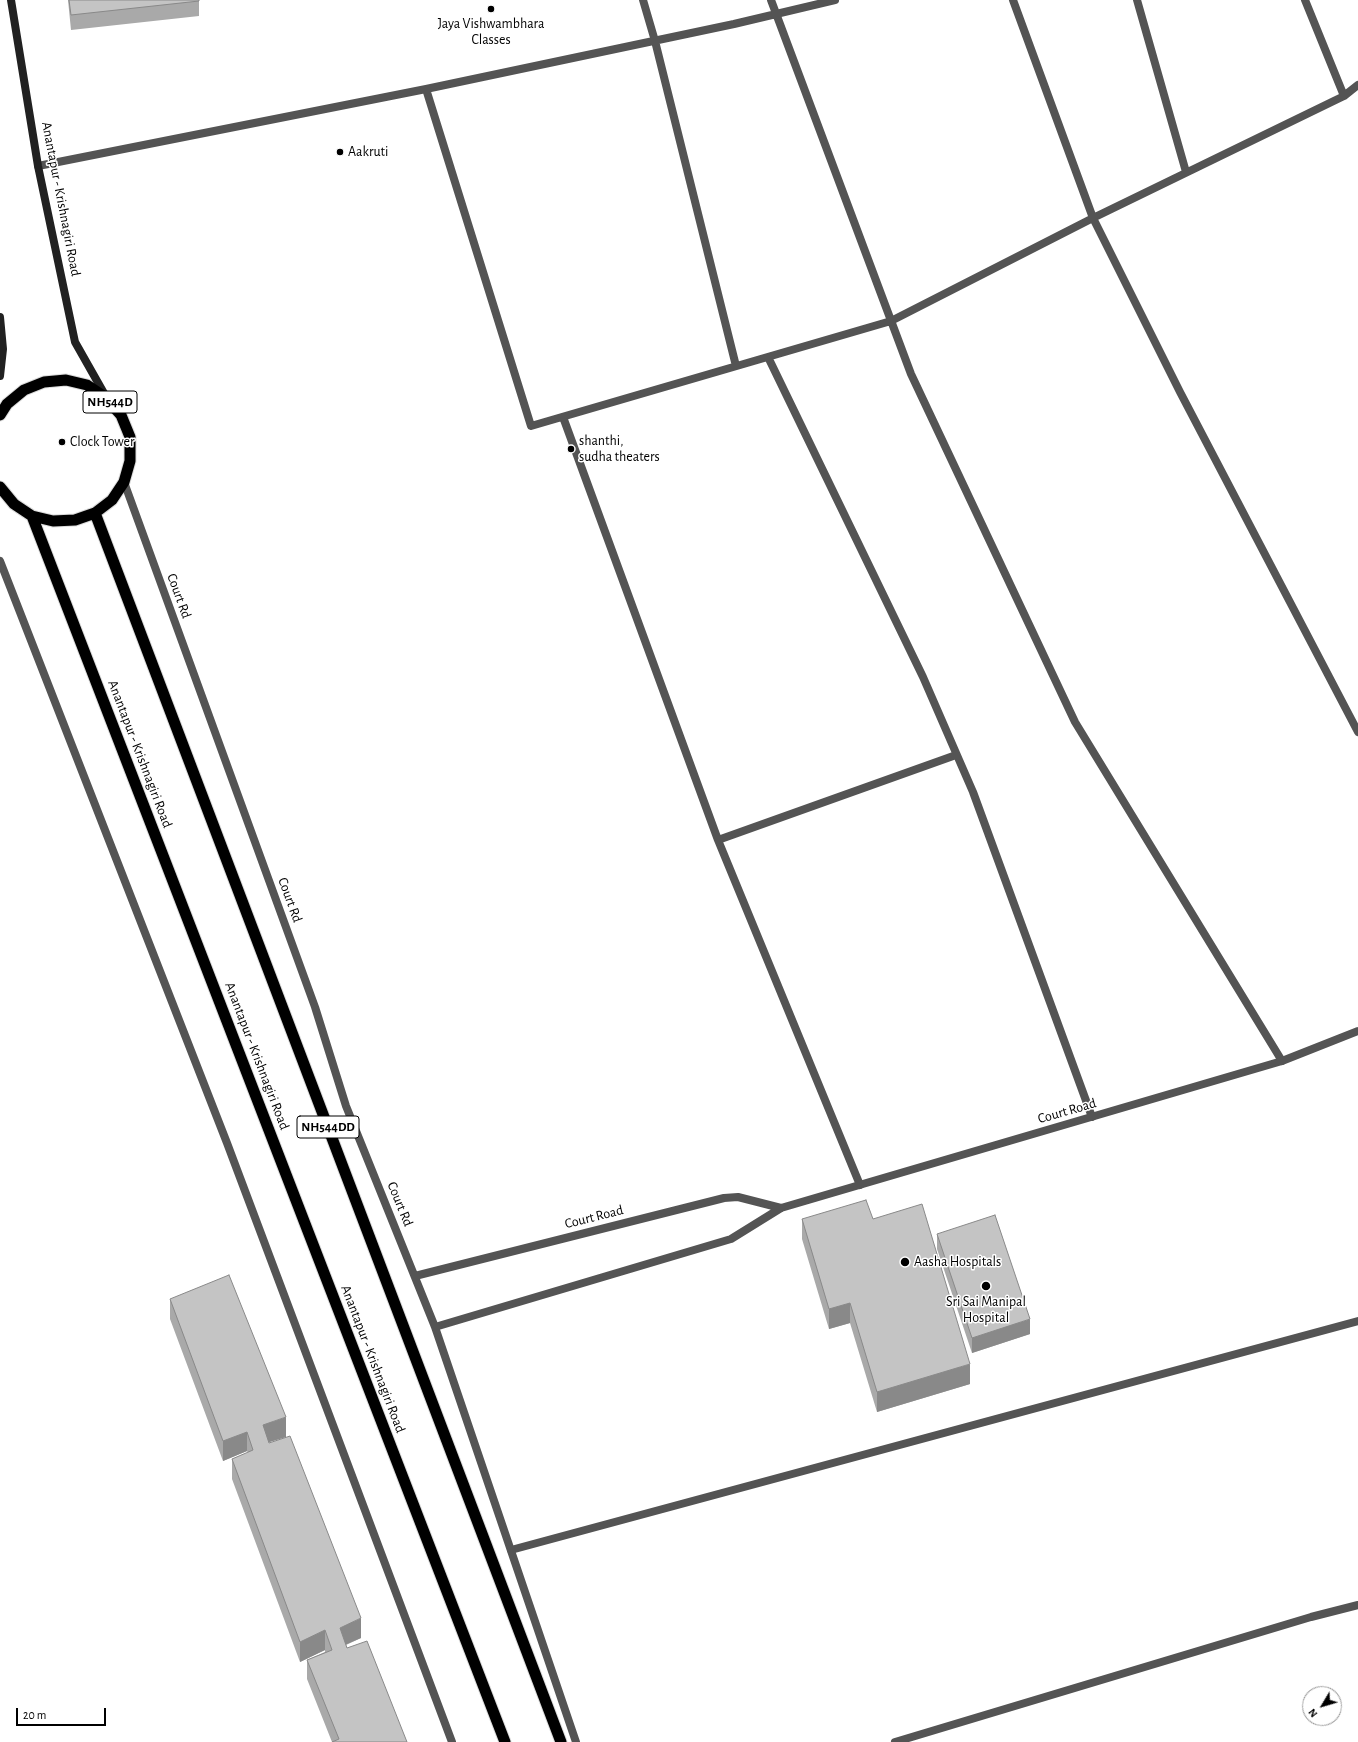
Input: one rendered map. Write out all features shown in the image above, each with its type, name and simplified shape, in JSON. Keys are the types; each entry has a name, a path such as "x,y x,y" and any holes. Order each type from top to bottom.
{"highway":[{"name":"Anantapur - Krishnagiri Road","path":"0,415 7,404 24,390 44,382 66,380 87,385 106,397 121,415 130,438 130,461 124,482 112,500 95,513 75,520 53,521 32,516 14,504 0,487"},
{"name":"NH544DD","path":"95,513 561,1742"},
{"name":"Anantapur - Krishnagiri Road","path":"32,516 505,1742"}],"main road":[{"name":"Anantapur - Krishnagiri Road","path":"11,0 38,166 75,342 106,397"},
{"path":"0,317 3,349 0,376"}],"street":[{"path":"643,0 655,40 736,366"},
{"path":"771,0 911,374 1076,722 1282,1061"},
{"path":"38,166 426,89 777,14 835,0"},
{"path":"1013,0 1093,218 1180,392 1358,732"},
{"path":"1137,0 1186,172"},
{"path":"1305,0 1344,96"},
{"path":"426,89 531,426 891,321 1093,218 1344,96 1358,85"},
{"path":"768,357 923,677 972,792 1092,1117"},
{"path":"563,417 718,840 860,1185"},
{"name":"Court Rd","path":"124,482 315,1007 346,1106 435,1327 576,1742"},
{"path":"0,561 227,1143 452,1742"},
{"path":"718,840 956,755"},
{"name":"Court Road","path":"435,1327 731,1239 781,1208 1282,1061 1358,1031"},
{"name":"Court Road","path":"415,1276 724,1198 738,1197 781,1208"},
{"path":"511,1550 1358,1321"},
{"path":"895,1742 1311,1617 1358,1606"}],"building":[{"path":"69,0 199,0 199,1 71,15"},
{"path":"866,1200 873,1219 922,1204 970,1364 877,1392 850,1303 829,1309 802,1219"},
{"path":"995,1215 1030,1319 972,1338 937,1234"},
{"path":"229,1275 286,1417 263,1425 269,1443 290,1436 361,1618 340,1628 347,1648 367,1641 407,1742 332,1742 339,1739 307,1660 332,1650 325,1630 300,1642 232,1459 253,1450 247,1432 223,1441 170,1299"}],"place":[{"name":"Jaya Vishwambhara Classes","path":"491,9"},
{"name":"Aakruti","path":"340,152"},
{"name":"Clock Tower","path":"62,442"},
{"name":"shanthi, sudha theaters","path":"571,449"},
{"name":"Aasha Hospitals","path":"905,1262"},
{"name":"Sri Sai Manipal Hospital","path":"986,1286"}]}
